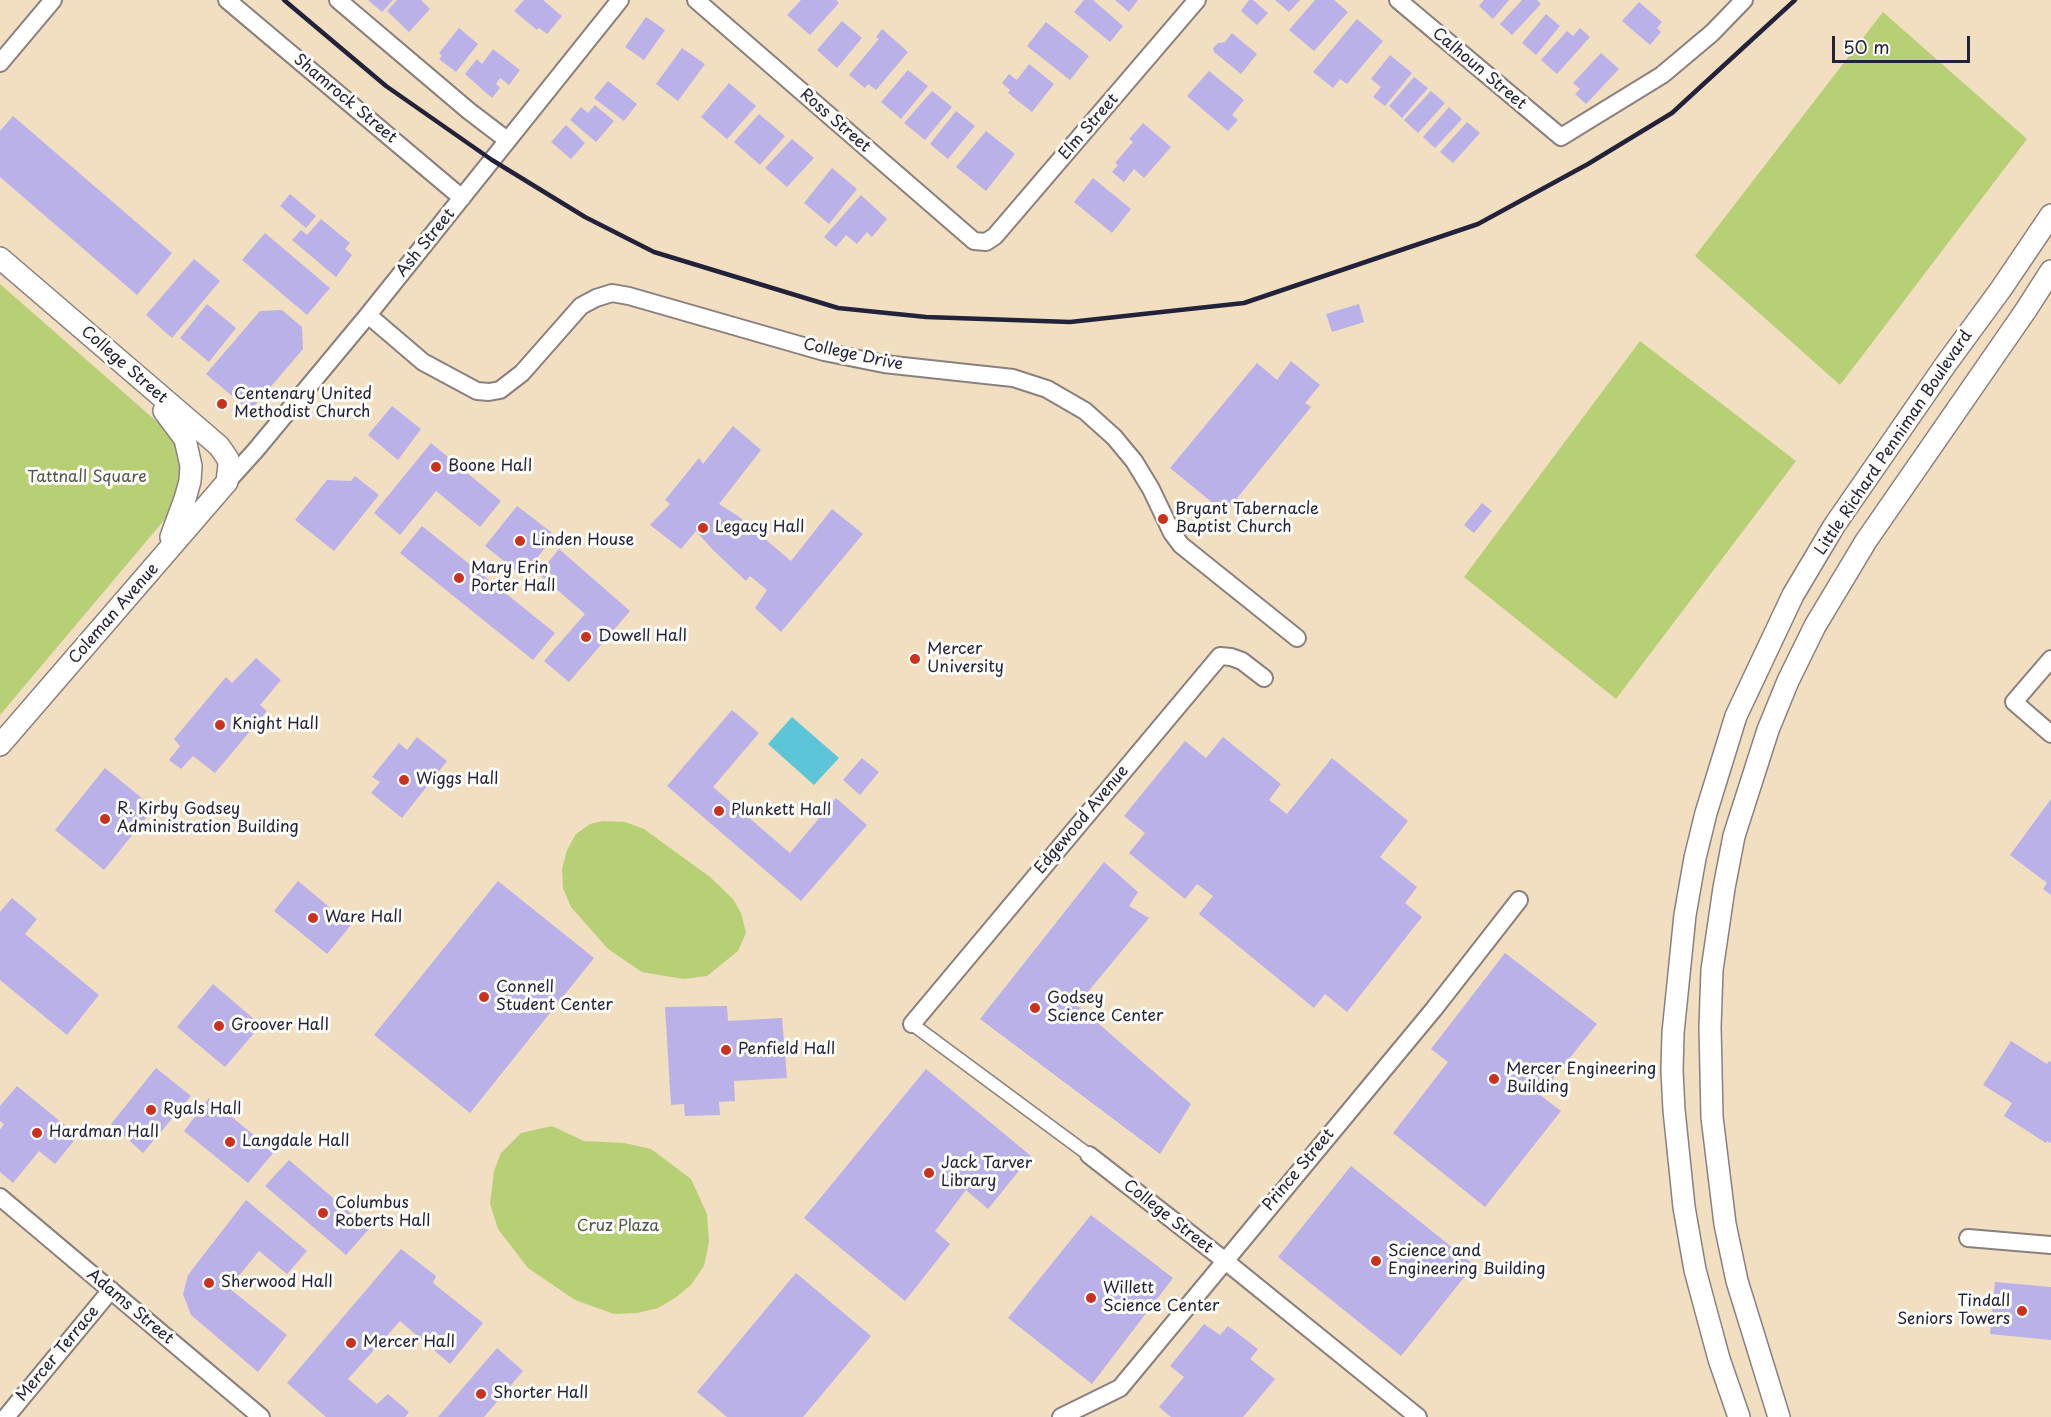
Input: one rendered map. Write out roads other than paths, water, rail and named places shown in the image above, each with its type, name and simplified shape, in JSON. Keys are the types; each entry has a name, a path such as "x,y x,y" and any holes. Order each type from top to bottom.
{"street":[{"path":"0,63 53,0"},
{"name":"Shamrock Street","path":"227,0 462,198"},
{"path":"338,0 469,111 507,140"},
{"name":"Ash Street","path":"227,482 368,315 620,0"},
{"name":"Ross Street","path":"696,0 974,241"},
{"name":"Elm Street","path":"974,241 986,242 995,236 1197,0"},
{"name":"Calhoun Street","path":"1398,0 1561,137 1662,75 1712,33 1744,0"},
{"name":"Little Richard Penniman Boulevard","path":"1739,1417 1719,1359 1695,1270 1684,1207 1674,1110 1673,1033 1684,915 1706,813 1736,716 1799,585 1834,525 2051,215"},
{"name":"College Street","path":"0,258 219,446 228,459 227,482"},
{"name":"Little Richard Penniman Boulevard","path":"1779,1417 1737,1281 1725,1224 1712,1117 1710,1027 1712,970 1734,836 1768,730 1788,681 1815,626 1866,541 2051,271"},
{"name":"College Drive","path":"368,315 423,362 477,391 500,390 522,373 581,306 612,293 824,352 874,362 1013,378 1047,389 1085,411 1114,437 1134,462 1151,489 1172,533 1181,545 1296,638"},
{"path":"135,376 186,439 189,452 190,481 163,557"},
{"name":"Coleman Avenue","path":"0,745 227,482"},
{"name":"Edgewood Avenue","path":"912,1024 1220,656 1242,661 1264,678"},
{"path":"2051,659 2014,702 2051,734"},
{"name":"Prince Street","path":"1061,1417 1120,1388 1434,1009 1519,900"},
{"name":"College Street","path":"912,1024 1089,1155 1224,1260 1418,1417"},
{"name":"Adams Street","path":"0,1197 261,1417"},
{"path":"1968,1238 2051,1245"},
{"name":"Mercer Terrace","path":"6,1417 111,1290"}],"water":[{"path":"792,717 839,758 814,785 768,744"}],"railway":[{"path":"284,0 386,86 492,160 585,217 654,252 838,308 926,317 1070,322 1244,303 1478,224 1588,164 1672,113 1795,0"}],"place":[{"name":"Centenary United Methodist Church","path":"222,404"},
{"name":"Boone Hall","path":"436,467"},
{"name":"Bryant Tabernacle Baptist Church","path":"1163,519"},
{"name":"Legacy Hall","path":"703,528"},
{"name":"Linden House","path":"520,541"},
{"name":"Mary Erin Porter Hall","path":"459,578"},
{"name":"Dowell Hall","path":"586,637"},
{"name":"Mercer University","path":"915,659"},
{"name":"Knight Hall","path":"220,725"},
{"name":"Wiggs Hall","path":"404,780"},
{"name":"Plunkett Hall","path":"719,811"},
{"name":"R. Kirby Godsey Administration Building","path":"105,819"},
{"name":"Ware Hall","path":"313,918"},
{"name":"Connell Student Center","path":"484,997"},
{"name":"Godsey Science Center","path":"1035,1008"},
{"name":"Groover Hall","path":"219,1026"},
{"name":"Penfield Hall","path":"726,1050"},
{"name":"Mercer Engineering Building","path":"1494,1079"},
{"name":"Ryals Hall","path":"151,1110"},
{"name":"Hardman Hall","path":"37,1133"},
{"name":"Langdale Hall","path":"230,1142"},
{"name":"Jack Tarver Library","path":"929,1173"},
{"name":"Columbus Roberts Hall","path":"323,1213"},
{"name":"Science and Engineering Building","path":"1376,1261"},
{"name":"Sherwood Hall","path":"209,1283"},
{"name":"Willett Science Center","path":"1091,1298"},
{"name":"Tindall Seniors Towers","path":"2022,1311"},
{"name":"Mercer Hall","path":"351,1343"},
{"name":"Shorter Hall","path":"481,1394"}],"park label":[{"name":"Tattnall Square","path":"87,478"},
{"name":"Cruz Plaza","path":"618,1227"}]}
